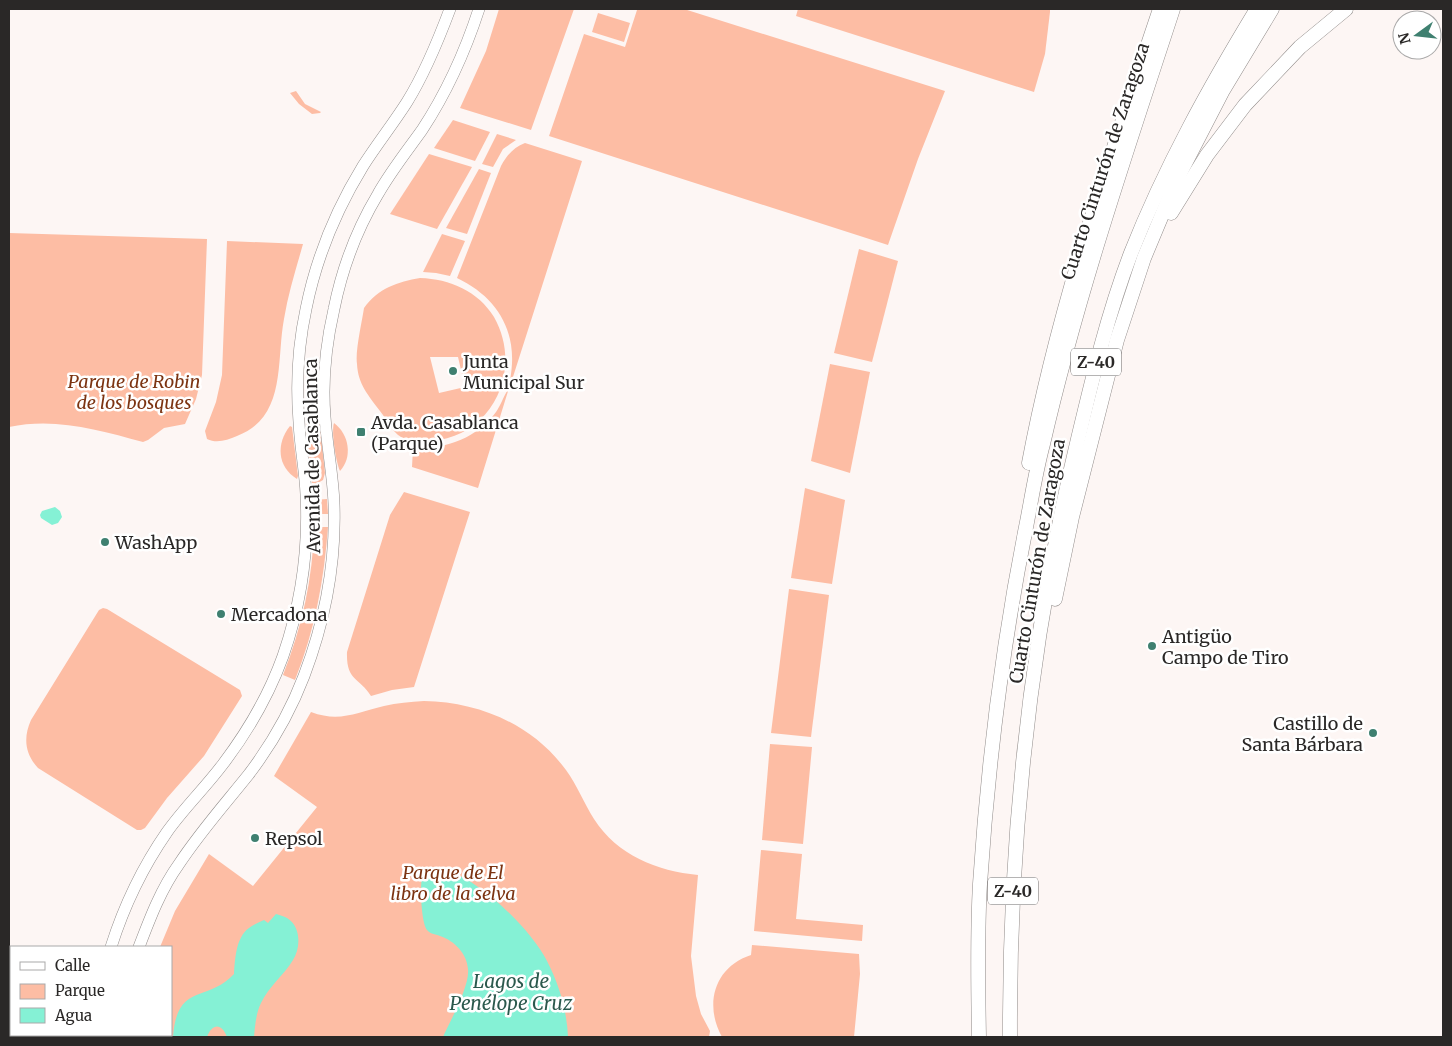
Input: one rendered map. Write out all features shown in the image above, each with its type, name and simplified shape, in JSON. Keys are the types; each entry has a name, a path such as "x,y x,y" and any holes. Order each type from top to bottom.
{"highway":[{"path":"1144,55 1153,9"},
{"path":"992,751 1002,625 1013,553 1033,443 1061,318 1107,168 1160,9"},
{"name":"Cuarto Cinturón de Zaragoza","path":"979,1037 980,886 992,751 1007,627 1042,446 1074,323 1104,220 1173,9"},
{"name":"Cuarto Cinturón de Zaragoza","path":"1010,1037 1013,887 1025,745 1041,626 1063,499 1099,350 1131,254 1165,174 1211,86 1257,9"},
{"path":"1025,745 1072,517 1117,340 1144,258 1177,179 1222,92 1272,9"},
{"path":"1117,340 1174,207 1207,155 1245,105 1300,47 1346,9"}],"main road":[{"name":"Avenida de Casablanca","path":"111,946 120,919 137,880 169,829 222,765 248,728 268,691 282,658 296,613 305,558 306,492 299,429 298,385 303,325 315,272 328,234 350,190 368,158 407,102 427,64 450,9"},
{"name":"Avenida de Casablanca","path":"138,946 162,893 178,864 250,773 269,745 298,692 311,659 324,610 333,548 334,504 324,393 327,347 338,292 350,254 366,215 394,167 420,132 446,90 471,32 478,9"}],"green space":[{"path":"499,9 574,9 531,130 460,108 486,51"},
{"path":"636,9 684,9 945,91 918,159 888,245 549,136 584,34 625,47"},
{"path":"798,9 1050,9 1050,12 1045,54 1034,92 796,16"},
{"path":"598,13 630,23 624,42 592,32"},
{"path":"296,91 305,104 321,112 312,114 299,104 290,93"},
{"path":"453,120 490,132 475,161 434,148"},
{"path":"497,134 516,140 503,149 493,167 482,164"},
{"path":"525,143 582,161 512,380 510,380 511,347 503,319 484,296 472,286 457,278 501,166 511,152"},
{"path":"429,154 472,167 437,229 390,214"},
{"path":"479,169 491,173 467,234 446,228"},
{"name":"Parque de Robin de los bosques","path":"9,233 207,239 202,375 196,399 185,424 164,428 143,442 93,429 60,424 26,424 9,427"},
{"path":"442,234 465,241 450,276 423,272"},
{"path":"227,241 303,244 286,310 279,369 272,402 264,416 253,427 230,439 214,441 207,439 205,431 216,402 222,375"},
{"path":"859,249 898,261 872,362 834,353"},
{"path":"420,278 442,281 462,288 480,300 494,317 502,337 505,358 503,378 497,397 486,414 471,427 452,437 431,441 411,441 398,435 368,394 359,378 358,371 357,352 364,308 382,291 396,284","holes":["430,357 458,357 465,387 439,393"]},
{"path":"830,364 870,372 850,473 811,461"},
{"path":"509,388 478,488 412,467 413,448 437,447 469,436 496,412"},
{"path":"316,416 319,418 325,473 323,480 316,484 312,483 306,425 309,418"},
{"path":"334,423 343,433 348,446 347,459 340,471 334,447"},
{"path":"290,426 292,427 297,479 286,468 281,454 282,440"},
{"path":"805,488 845,500 832,584 791,578"},
{"path":"404,492 470,512 414,687 392,690 371,696 351,674 347,661 347,652 390,515"},
{"path":"327,499 328,514 314,514 314,500"},
{"path":"314,527 328,527 324,566 318,605 295,680 283,675 296,639 309,584"},
{"path":"789,589 829,595 811,737 771,733"},
{"path":"103,608 240,690 242,696 204,756 167,798 145,828 141,830 137,830 38,768 30,757 27,746 26,739 31,720 99,610"},
{"name":"Parque de El libro de la selva","path":"424,701 465,706 484,711 521,728 552,754 566,770 594,819 603,832 614,842 639,859 653,865 668,870 698,875 691,956 696,996 701,1014 710,1031 709,1037 139,1037 172,1036 172,946 160,946 175,911 209,854 253,886 317,807 274,776 311,712 331,717 340,717 404,703"},
{"path":"770,744 812,747 803,844 762,840"},
{"path":"761,850 802,854 796,919 863,925 862,941 754,931"},
{"path":"752,945 859,954 860,974 854,1037 722,1037 714,1012 716,988 728,968 751,955"}],"water":[{"path":"55,507 60,511 62,517 58,523 52,525 41,518 40,515 42,511"},
{"name":"Lagos de Penélope Cruz","path":"428,867 439,868 457,874 487,893 528,934 547,961 555,979 562,998 568,1037 443,1037 463,994 468,969 463,953 451,941 430,932 425,926 421,882 423,873"},
{"path":"276,914 287,918 295,926 298,944 296,955 261,1003 254,1037 227,1037 225,1032 217,1026 209,1032 207,1037 173,1037 180,1008 195,996 224,983 234,974 237,949 241,937 252,926 264,920 268,923"}],"place":[{"name":"Junta Municipal Sur","path":"453,371"},
{"name":"Avda. Casablanca (Parque)","path":"361,432"},
{"name":"WashApp","path":"105,542"},
{"name":"Mercadona","path":"221,614"},
{"name":"Antigüo Campo de Tiro","path":"1152,646"},
{"name":"Castillo de Santa Bárbara","path":"1373,733"},
{"name":"Repsol","path":"255,838"}]}
